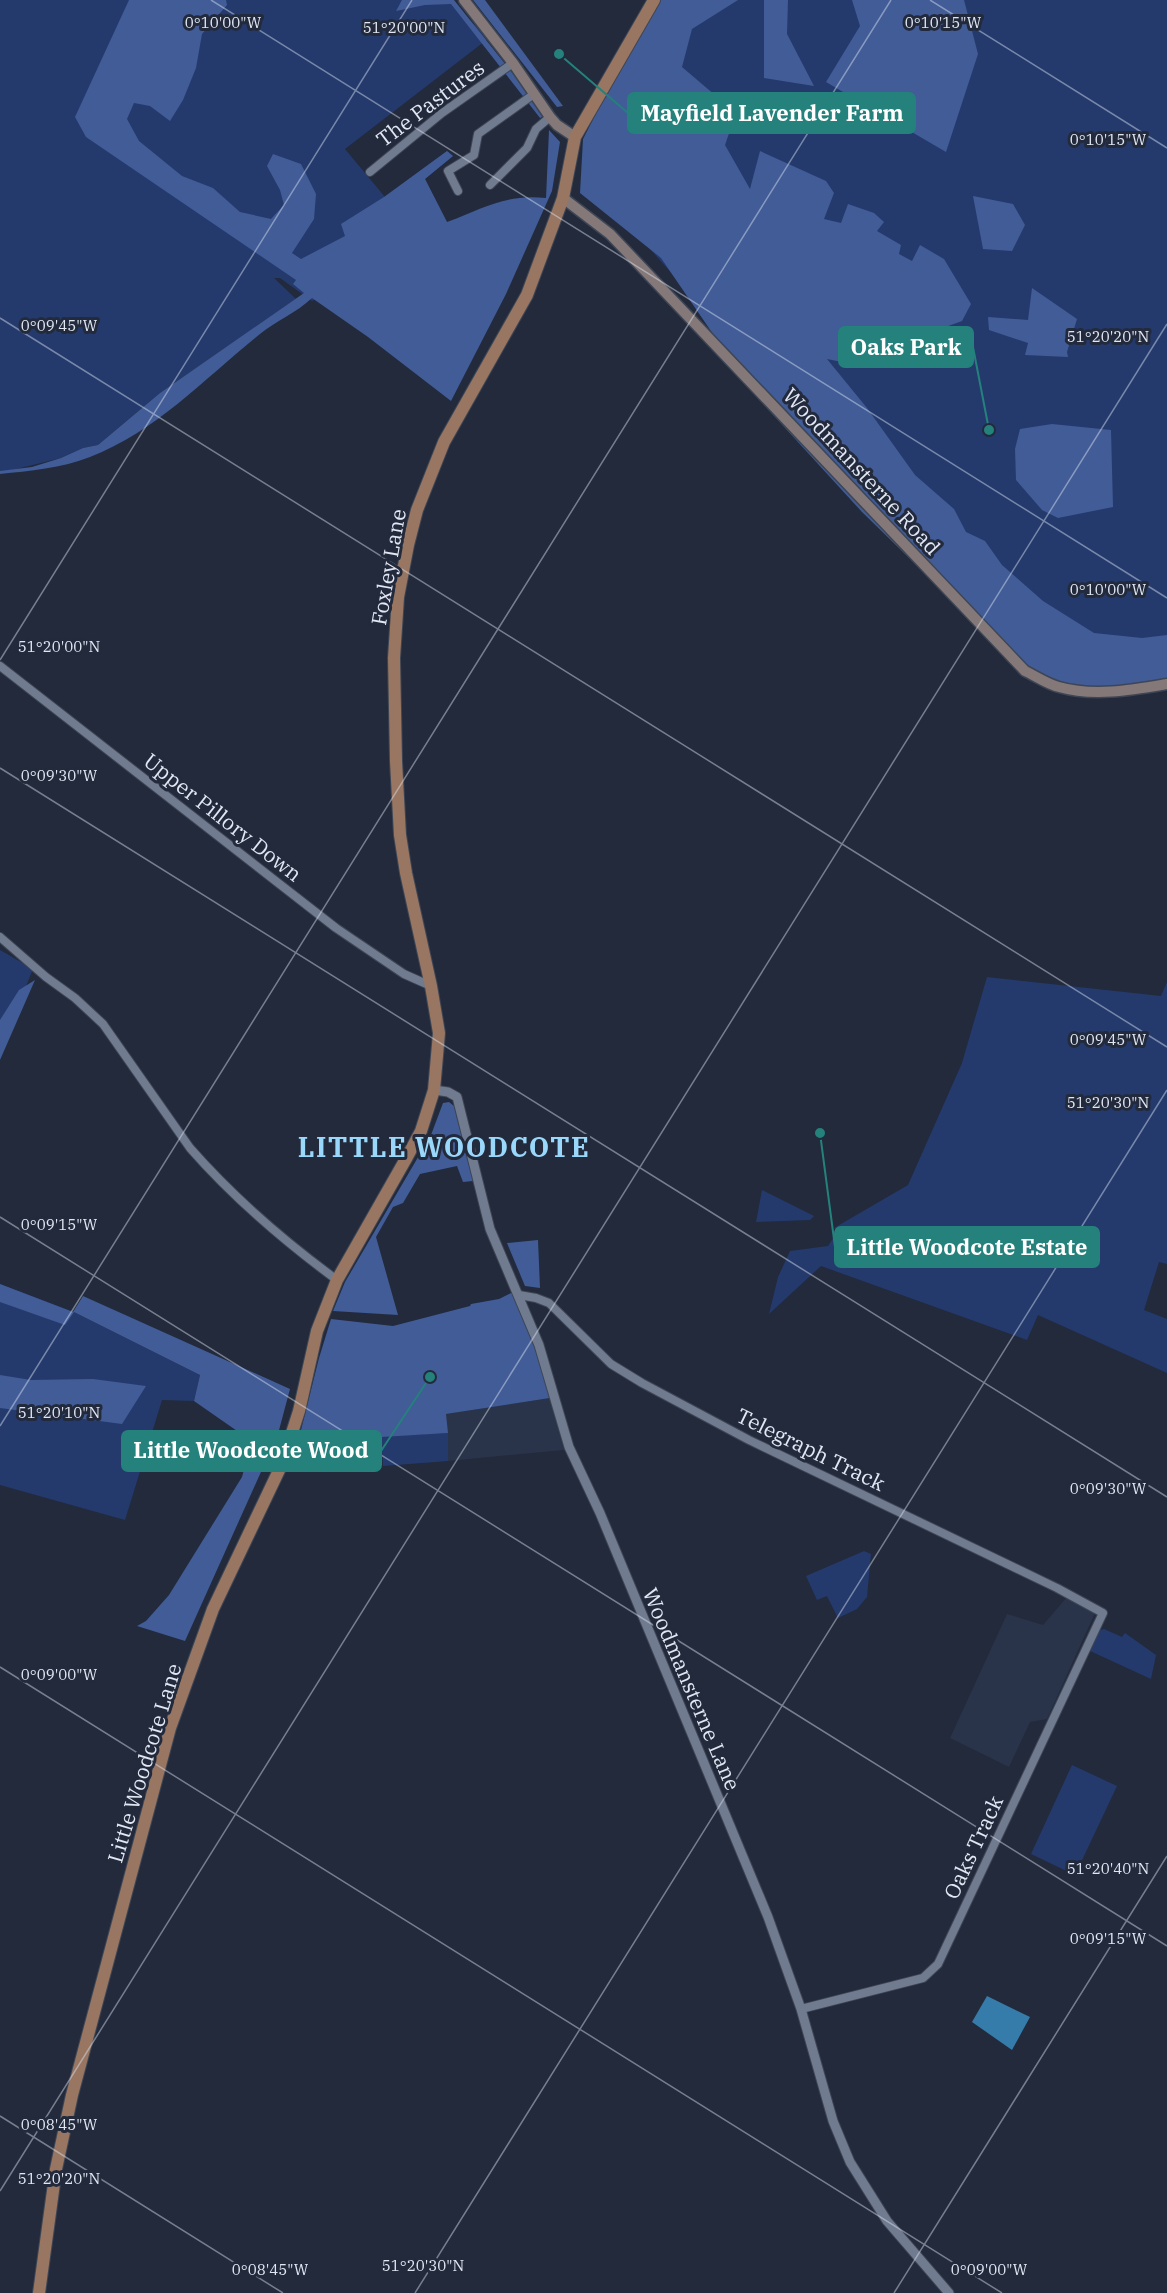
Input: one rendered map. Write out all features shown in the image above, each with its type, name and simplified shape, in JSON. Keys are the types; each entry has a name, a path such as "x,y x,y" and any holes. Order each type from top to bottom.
{"main road":[{"path":"464,0 513,63 556,125 574,137 654,0"},
{"name":"Foxley Lane","path":"439,1033 400,835 394,670 398,597 408,545 429,475 459,414 527,295 563,198 574,137"},
{"name":"Woodmansterne Road","path":"563,198 610,234 1025,671 1058,687 1087,692 1127,691 1167,684"},
{"name":"Little Woodcote Lane","path":"39,2293 56,2169 72,2095 170,1728 213,1609 282,1464 299,1411 317,1331 337,1280 421,1131 434,1090 439,1033"}],"street":[{"name":"The Pastures","path":"370,172 442,112 513,63"},
{"path":"458,190 448,171 474,155 478,134 534,94"},
{"path":"490,185 527,148 536,129 550,117"},
{"name":"Upper Pillory Down","path":"0,666 336,928 404,974 431,986"},
{"path":"0,937 103,1024 203,1163 271,1227 337,1280"},
{"name":"Woodmansterne Lane","path":"434,1090 457,1097 490,1229 539,1345 569,1447 600,1513 763,1907 801,2009 833,2121 850,2162 887,2221 949,2293"},
{"name":"Telegraph Track","path":"519,1295 549,1303 611,1364 642,1383 749,1440 1057,1588 1103,1613"},
{"name":"Oaks Track","path":"801,2009 923,1978 938,1964 1103,1613"}],"shaded area":[{"path":"0,0 448,0 489,38 345,149 385,197 447,151 453,156 425,179 447,222 312,301 280,278 274,278 296,299 160,393 98,445 83,448 61,458 0,473"},
{"path":"129,0 226,0 227,5 202,34 196,68 183,100 170,121 150,106 134,103 127,119 139,141 182,176 213,188 240,212 271,219 284,205 280,190 267,166 273,154 301,164 316,194 314,219 292,253 301,259 345,236 341,224 384,197 447,151 453,156 425,179 447,222 506,200 546,198 549,130 560,142 552,191 506,294 451,401 368,337 312,298 260,334 159,418 114,446 68,464 0,474 0,471 32,467 83,448 98,445 160,393 304,293 293,284 296,280 86,137 75,117"},
{"path":"402,0 454,0 546,115 540,118 451,4 425,5 396,11"},
{"path":"473,0 485,0 563,106 557,107"},
{"path":"654,0 1167,0 1167,684 1025,671 586,177"},
{"path":"654,0 738,0 692,29 682,67 736,113 725,145 750,189 760,151 826,181 834,193 824,219 841,223 848,204 874,213 884,222 877,231 901,245 899,254 912,261 920,245 944,259 971,304 962,321 847,363 827,359 867,408 915,475 954,509 966,532 985,541 1002,565 1043,601 1094,633 1142,638 1167,635 1167,684 1087,692 1025,671 862,512 754,394 661,258 580,193 583,139"},
{"path":"764,0 788,0 787,34 814,86 764,78"},
{"path":"852,0 964,0 978,54 946,152 826,82 860,26"},
{"path":"973,196 1013,204 1025,225 1012,251 983,249"},
{"path":"1032,288 1077,319 1067,352 1068,357 1025,355 1028,343 989,330 988,317 1028,320"},
{"path":"1052,424 1111,430 1113,507 1058,518 1042,510 1016,480 1015,449 1020,429"},
{"path":"0,950 33,969 0,1049"},
{"path":"987,977 1161,996 1167,982 1167,1264 1159,1262 1144,1310 1167,1319 1167,1373 1038,1315 1027,1340 821,1266 769,1314 778,1277 790,1251 828,1246 836,1234 847,1234 834,1228 908,1185 962,1063"},
{"path":"35,980 0,1060 0,1020 19,990"},
{"path":"449,1102 454,1106 473,1181 463,1182 457,1166 420,1174 403,1203 393,1207 376,1237 398,1315 333,1311 345,1282 431,1135 443,1103"},
{"path":"762,1190 814,1216 810,1220 756,1222"},
{"path":"538,1240 540,1288 525,1286 507,1243"},
{"path":"0,1284 74,1312 200,1375 194,1401 162,1400 125,1520 0,1485"},
{"path":"0,1284 73,1312 83,1296 290,1389 278,1434 185,1641 137,1626 146,1621 169,1595 242,1477 249,1451 240,1433 194,1401 200,1375 74,1312 65,1325 0,1302"},
{"path":"513,1292 537,1346 550,1398 446,1414 448,1433 298,1442 331,1319 393,1326 471,1304 499,1299"},
{"path":"0,1375 31,1380 93,1379 146,1386 122,1424 0,1408"},
{"path":"550,1398 564,1450 448,1461 446,1414"},
{"path":"448,1433 448,1461 383,1466 381,1436"},
{"path":"864,1551 871,1554 867,1597 857,1609 838,1618 827,1596 817,1600 806,1576"},
{"path":"1067,1597 1095,1613 1047,1719 1030,1722 1009,1767 950,1738 1007,1614 1043,1625"},
{"path":"1104,1629 1122,1637 1125,1633 1156,1655 1151,1679 1088,1650 1097,1631"},
{"path":"1072,1765 1117,1786 1075,1875 1031,1854"},
{"path":"987,1996 1030,2017 1012,2050 972,2022"}],"place":[{"name":"Mayfield Lavender Farm","path":"559,54"},
{"name":"Oaks Park","path":"989,430"},
{"name":"Little Woodcote Estate","path":"820,1133"},
{"name":"Little Woodcote Wood","path":"430,1377"}],"district":[{"name":"LITTLE WOODCOTE","path":"444,1146"}]}
